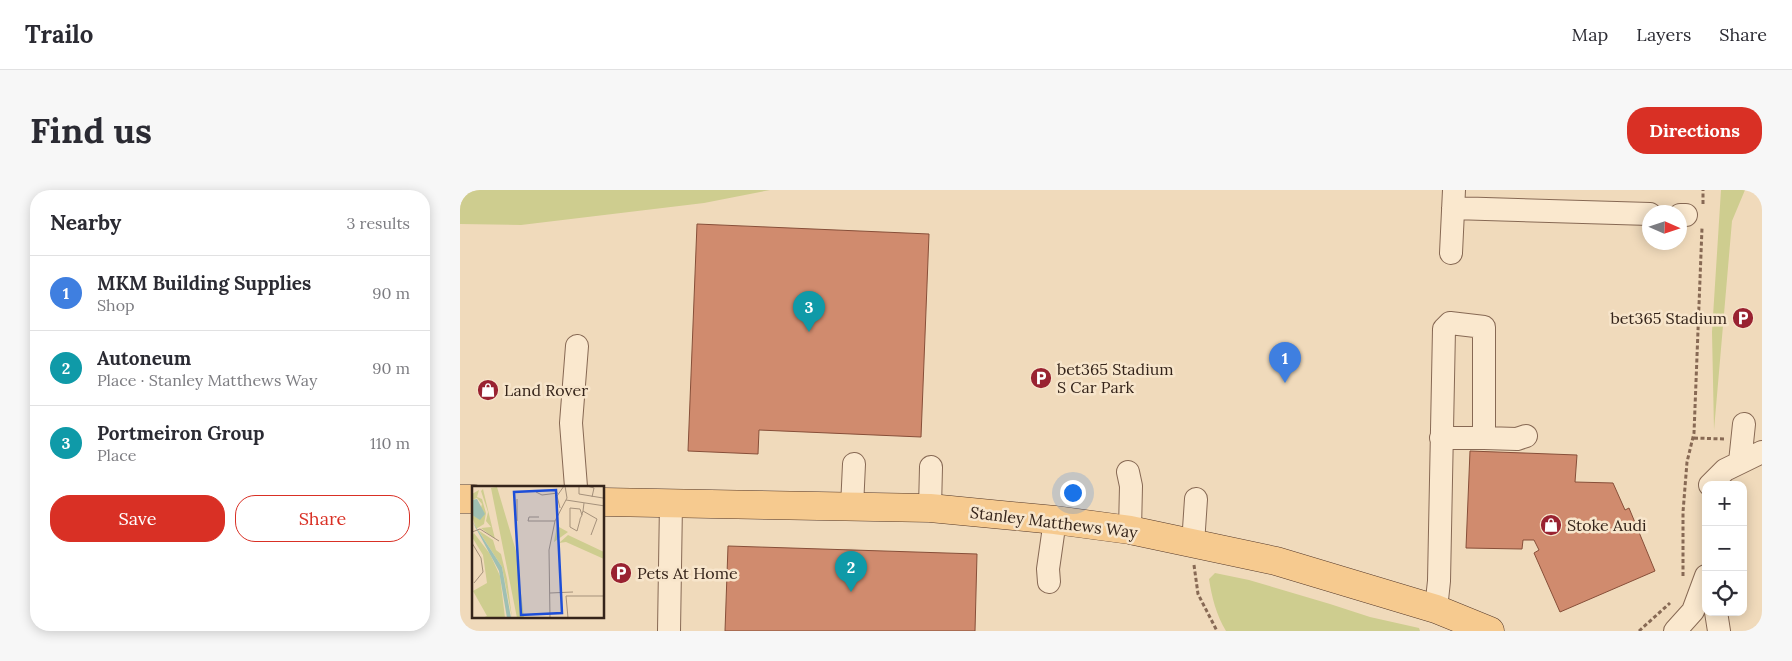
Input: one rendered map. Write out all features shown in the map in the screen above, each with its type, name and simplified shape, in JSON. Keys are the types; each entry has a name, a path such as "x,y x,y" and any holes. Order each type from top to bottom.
{"main road":[{"name":"Stanley Matthews Way","path":"605,502 930,508 1055,520 1130,530 1276,561 1436,608 1490,631"}],"lane":[{"path":"1451,253 1453,199 1642,213"},
{"path":"1436,608 1439,581 1444,329 1450,324 1484,327 1484,438"},
{"path":"576,486 571,423 577,346"},
{"path":"1740,462 1744,432"},
{"path":"1441,438 1517,439 1526,436"},
{"path":"1714,481 1725,470 1762,452"},
{"path":"852,507 854,464"},
{"path":"930,508 931,467"},
{"path":"1128,472 1131,486 1130,530"},
{"path":"1193,544 1196,499"},
{"path":"669,631 671,503"},
{"path":"1049,582 1048,569 1055,520"},
{"path":"1675,631 1693,611 1702,587"},
{"path":"1717,616 1719,631"}],"path":[{"path":"1682,582 1684,575 1682,512 1687,462 1694,438 1693,214 1704,190"},
{"path":"1694,438 1744,432"},
{"path":"1193,544 1198,594 1217,631"},
{"path":"1639,631 1672,601"}],"shaded area":[{"path":"460,190 770,190 704,203 521,225 460,224"},
{"path":"1721,190 1745,190 1732,221 1714,430 1712,332"},
{"path":"1215,573 1249,580 1370,617 1419,628 1420,631 1226,631 1217,612 1210,586 1209,579"}],"building":[{"path":"697,224 929,234 921,437 759,430 758,454 688,451"},
{"name":"Stoke Audi","path":"1470,451 1577,455 1575,482 1613,483 1625,510 1629,508 1655,571 1560,612 1534,553 1539,550 1534,540 1523,540 1522,549 1466,548"},
{"path":"728,546 977,554 975,631 725,631"}],"place":[{"name":"bet365 Stadium","path":"1743,318"},
{"name":"Portmeiron Group","path":"809,332"},
{"name":"bet365 Stadium S Car Park","path":"1041,378"},
{"name":"MKM Building Supplies","path":"1285,383"},
{"name":"Land Rover","path":"488,390"},
{"name":"Stoke Audi","path":"1551,525"},
{"name":"Pets At Home","path":"621,573"},
{"name":"Autoneum","path":"851,592"}]}
